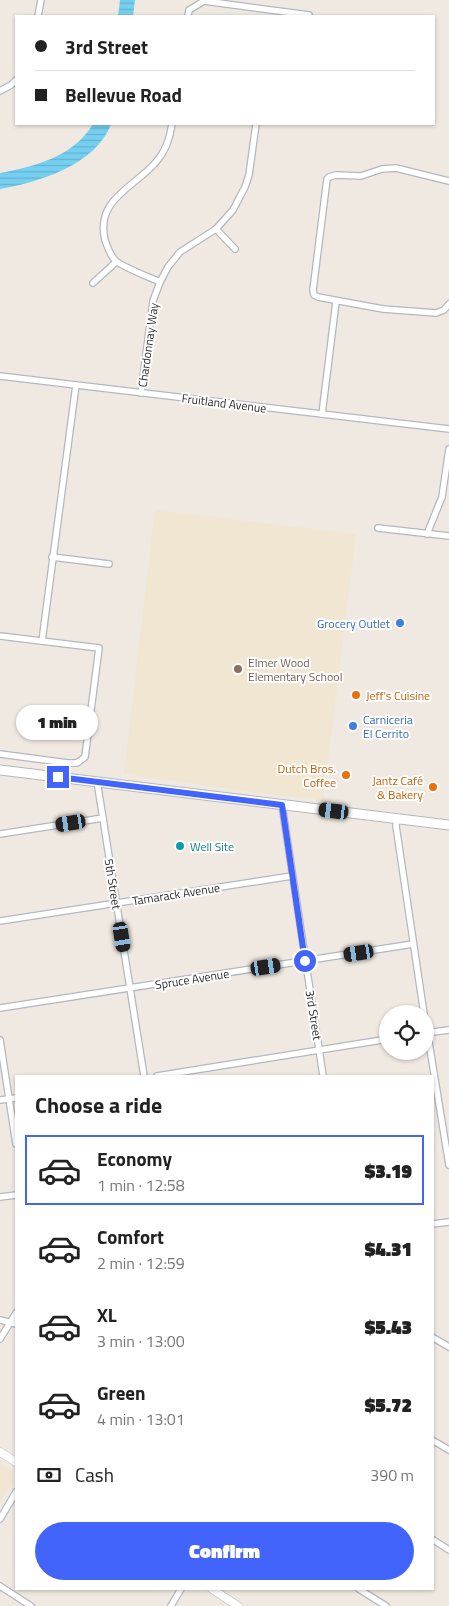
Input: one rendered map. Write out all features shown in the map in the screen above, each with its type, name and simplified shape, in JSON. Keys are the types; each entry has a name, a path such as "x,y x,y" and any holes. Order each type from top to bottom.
{"main road":[{"path":"0,770 449,825"}],"street":[{"path":"38,15 41,0"},
{"path":"188,15 189,10 204,1 215,1 271,13 309,15"},
{"path":"0,91 11,86 15,81"},
{"path":"160,282 116,262 107,246 104,233 104,218 108,207 119,195 156,163 164,152 171,135 172,125"},
{"name":"Chardonnay Way","path":"141,393 154,301 160,282 168,267 180,252 216,228 233,210 245,187 256,125"},
{"path":"449,182 396,168 382,169 361,176 336,175 329,177 327,179 313,290 314,295 336,302 383,308 436,313 444,310 449,304"},
{"path":"216,228 235,249"},
{"path":"93,283 116,262"},
{"path":"322,414 336,302"},
{"name":"Fruitland Avenue","path":"0,376 449,429"},
{"path":"42,642 76,385"},
{"path":"427,534 442,497 449,449"},
{"path":"378,528 449,536"},
{"path":"52,557 109,564"},
{"path":"0,636 100,648 85,757 78,763 0,754"},
{"name":"5th Street","path":"97,782 144,1075"},
{"name":"3rd Street","path":"282,805 323,1075"},
{"path":"0,834 103,818"},
{"path":"397,819 396,826 423,1005"},
{"name":"Tamarack Avenue","path":"0,921 292,876"},
{"name":"Spruce Avenue","path":"0,1008 413,944"},
{"path":"434,1032 449,1030"},
{"path":"0,1040 15,1137"},
{"path":"163,1075 379,1041"},
{"path":"431,1060 433,1075"},
{"path":"434,1079 449,1165"},
{"path":"0,1100 15,1098"},
{"path":"0,1197 15,1195"},
{"path":"434,1224 449,1222"},
{"path":"0,1320 13,1323 0,1339"},
{"path":"434,1337 449,1347"},
{"path":"434,1441 449,1450"},
{"path":"0,1452 15,1461"},
{"path":"0,1519 15,1494"},
{"path":"434,1540 449,1550"},
{"path":"0,1586 31,1606"},
{"path":"171,1606 180,1590"},
{"path":"214,1590 238,1606"},
{"path":"362,1590 386,1606"}],"shaded area":[{"name":"Elmer Wood Elementary School","path":"155,510 356,534 323,801 124,774"},
{"path":"0,1463 12,1471 13,1482 0,1502"}],"water":[{"path":"120,0 135,0 133,15 118,15"},
{"path":"92,125 110,125 104,138 80,161 32,182 0,189 0,173 27,167 52,158 75,145"}],"place":[{"name":"Grocery Outlet","path":"400,623"},
{"name":"Elmer Wood Elementary School","path":"238,669"},
{"name":"Jeff's Cuisine","path":"356,695"},
{"name":"Carniceria El Cerrito","path":"353,726"},
{"name":"Dutch Bros. Coffee","path":"346,775"},
{"name":"Jantz Café & Bakery","path":"433,787"},
{"name":"Well Site","path":"180,846"}],"route":[{"path":"58,777 282,805 305,961"}]}
